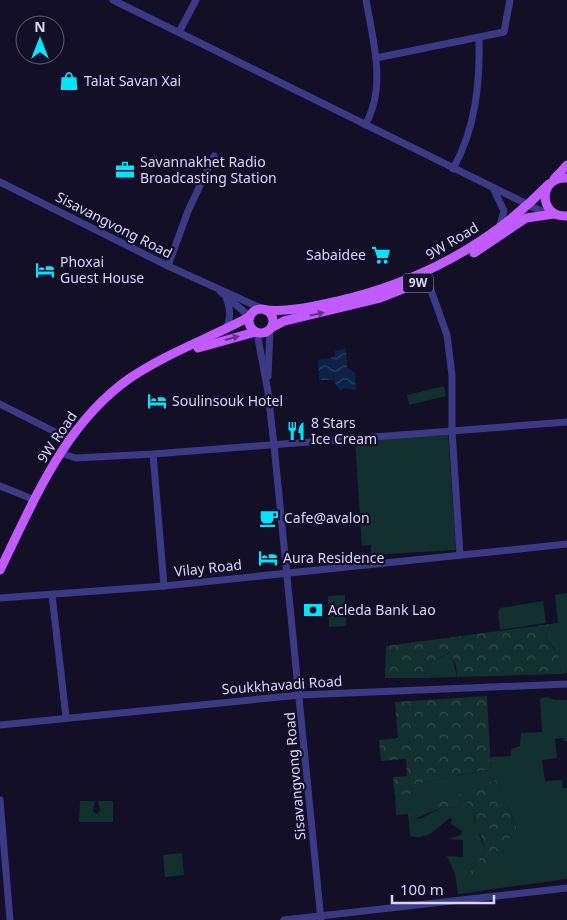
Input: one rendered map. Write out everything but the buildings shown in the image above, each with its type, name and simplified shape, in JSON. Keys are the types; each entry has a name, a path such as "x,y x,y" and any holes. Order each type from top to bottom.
{"main road":[{"name":"9W Road","path":"265,310 297,310 378,292 424,274 478,247 550,183 567,165"},
{"path":"556,215 549,210 544,200 546,190 550,183 567,178"},
{"name":"9W Road","path":"271,329 284,321 380,298 427,279 526,218 556,215"},
{"path":"255,310 265,310 273,320 271,329 264,333 256,333 250,328 249,317 255,310"},
{"name":"9W Road","path":"0,570 60,453 97,405 118,387 145,369 249,317"},
{"name":"9W Road","path":"176,354 256,333"}],"street":[{"path":"113,0 526,205 556,215 567,221"},
{"path":"178,32 196,0"},
{"path":"365,125 372,114 374,102 376,58 366,0"},
{"path":"376,58 504,32 510,0"},
{"path":"453,168 463,150 472,124 479,68 479,38"},
{"path":"168,266 188,211 214,156"},
{"name":"Sisavangvong Road","path":"0,182 168,266 265,310"},
{"path":"492,188 499,198 504,211 503,221 498,228"},
{"path":"427,279 447,335 452,375 452,431 460,555"},
{"name":"Sisavangvong Road","path":"218,289 249,317"},
{"path":"224,330 229,322 230,315 226,297"},
{"name":"Sisavangvong Road","path":"268,392 271,329"},
{"name":"Sisavangvong Road","path":"256,333 268,392 274,445 321,918"},
{"path":"0,404 69,439"},
{"path":"60,453 76,458 153,454 567,422"},
{"path":"153,454 164,586"},
{"path":"0,486 35,500"},
{"name":"Vilay Road","path":"0,598 164,586 567,544"},
{"path":"52,595 66,717"},
{"name":"Soukkhavadi Road","path":"0,725 300,695 567,684"},
{"path":"0,800 3,892 10,920"},
{"path":"284,920 321,918 567,888"}],"green space":[{"path":"444,386 446,396 409,405 407,395"},
{"path":"448,434 456,550 371,555 371,545 362,546 355,440"},
{"path":"567,593 567,673 561,674 555,649 545,637 548,631 558,623 555,595"},
{"path":"345,595 346,626 329,627 328,596"},
{"path":"543,601 546,623 500,630 498,612 500,608"},
{"path":"558,623 554,629 548,631 545,637 558,654 561,674 457,677 456,666 450,652 429,663 424,678 385,678 386,646"},
{"path":"451,652 457,677 424,678 429,663"},
{"path":"487,696 491,769 412,785 413,794 395,796 393,777 407,776 406,759 381,761 379,740 398,738 395,702"},
{"path":"546,697 556,700 567,700 567,741 564,741 564,738 555,739 557,758 542,760 545,781 562,780 563,788 567,788 567,879 458,894 455,874 447,856 463,857 463,840 447,839 461,835 462,831 451,824 452,820 450,818 428,835 422,837 410,836 408,814 396,815 395,796 413,794 412,785 491,769 491,757 511,756 511,749 520,746 521,733 542,732 540,699","holes":["496,781 517,828 460,885 476,865 485,849 474,822 475,813 466,800 460,803 459,808 442,807 422,818 415,819 409,814"]},
{"path":"496,780 517,829 466,889 460,885 476,865 485,849 481,836 475,829 475,813 466,800 460,803 459,808 442,807 415,819 408,814"},
{"path":"80,801 95,801 93,811 97,814 100,810 98,801 113,801 113,822 79,822"},
{"path":"182,853 184,875 165,877 163,855"}],"water":[{"path":"346,348 347,368 355,373 356,390 344,388 340,391 333,380 319,380 318,360 334,357 335,351"}],"place":[{"name":"Talat Savan Xai","path":"69,81"},
{"name":"Savannakhet Radio Broadcasting Station","path":"125,170"},
{"name":"Sabaidee","path":"381,255"},
{"name":"Phoxai Guest House","path":"45,270"},
{"name":"Soulinsouk Hotel","path":"157,401"},
{"name":"8 Stars Ice Cream","path":"296,431"},
{"name":"Cafe@avalon","path":"269,518"},
{"name":"Aura Residence","path":"268,558"},
{"name":"Acleda Bank Lao","path":"313,610"}]}
